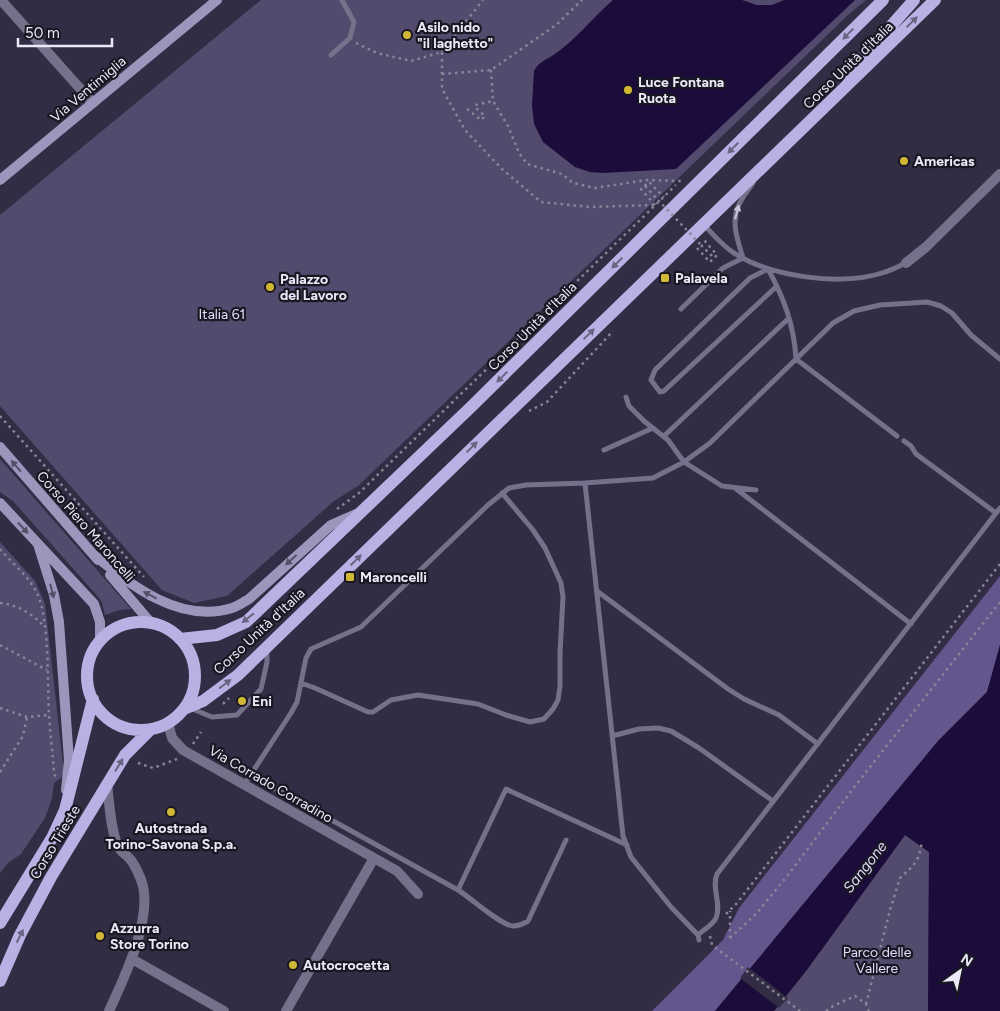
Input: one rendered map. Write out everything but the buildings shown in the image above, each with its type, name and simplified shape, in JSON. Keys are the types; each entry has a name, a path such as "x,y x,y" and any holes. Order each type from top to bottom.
{"main road":[{"name":"Via Ventimiglia","path":"0,180 217,0"},
{"name":"Corso Unità d'Italia","path":"180,639 216,635 246,622 472,406 883,0"},
{"name":"Corso Unità d'Italia","path":"802,130 868,50 914,0"},
{"name":"Corso Unità d'Italia","path":"187,708 202,701 238,674 935,0"},
{"name":"Corso Piero Maroncelli","path":"0,447 151,623"},
{"path":"0,504 94,604 100,622 100,641"},
{"path":"94,555 128,583 155,598 185,610 209,612 233,608 249,599 331,525 360,513"},
{"path":"38,544 54,595 59,622 69,760 65,810"},
{"path":"132,623 151,623 166,628 180,639 189,650 195,672 192,695 187,708 168,723 151,729 138,730 116,724 99,709 93,699 88,680 88,667 92,654 100,641 115,629 132,623"},
{"name":"Corso Trieste","path":"0,923 52,838 65,810 93,699"},
{"name":"Corso Trieste","path":"0,981 20,935 51,877 125,755 151,729"}],"street":[{"path":"1,0 93,103"},
{"path":"906,263 926,247 1000,174"},
{"name":"Via Corrado Corradino","path":"168,723 172,738 183,750 397,871 418,894"},
{"path":"108,784 113,830 119,848 131,859 143,886 144,904 139,936 132,959 109,1011"},
{"path":"286,1011 374,858"},
{"path":"132,959 224,1011"}],"lane":[{"path":"331,55 350,38 354,22 342,0"},
{"path":"744,258 737,239 735,216 740,201 746,195 760,170"},
{"path":"702,224 720,242 744,258 782,274 803,277 860,278 885,272 906,263"},
{"path":"681,309 723,268 744,258"},
{"path":"768,269 750,278 655,370 651,380 660,392 664,391 777,286"},
{"path":"768,269 786,304 796,359 897,436"},
{"path":"244,785 292,713 297,702 306,658 311,649 361,627 509,488 526,484 585,483 653,478 684,462 710,443 833,323 854,311 880,305 927,302 947,309 971,336 1000,359"},
{"path":"664,436 789,318"},
{"path":"626,397 629,406 664,436 684,462 722,486 756,490"},
{"path":"604,450 653,428"},
{"path":"585,483 624,836 631,857 671,907 699,938 716,918 718,910 714,881 717,874 998,511 916,454 911,446 904,441"},
{"path":"736,488 911,624"},
{"path":"301,684 315,688 368,712 373,712 391,700 418,695 478,704 530,722 544,719 558,700 560,686 563,597 561,584 545,548 533,530 502,493"},
{"path":"597,591 728,689 744,699 779,715 818,744"},
{"path":"187,708 212,717 237,715 261,689 268,662 266,647"},
{"path":"612,736 639,729 658,728 671,730 773,801"},
{"path":"250,775 458,890 511,926 520,925 528,921 566,840"},
{"path":"458,890 506,789 627,845"}],"path":[{"path":"350,38 376,53 411,61 442,52 483,0"},
{"path":"442,74 491,70 556,25 582,0"},
{"path":"442,52 442,89 465,130 503,170 541,202 589,207 655,204"},
{"path":"491,70 493,101 508,126 519,153 527,164 562,174 573,182 595,188 647,180 681,181"},
{"path":"468,109 481,120 485,116 475,104 493,101"},
{"path":"655,204 641,189 649,182 664,197"},
{"path":"645,186 714,258"},
{"path":"335,510 358,493 655,204"},
{"path":"696,247 710,262 717,255 704,240"},
{"path":"0,416 138,571"},
{"path":"0,549 37,593 41,605 48,670 49,716 54,774 55,777 61,778"},
{"path":"724,916 1000,564"},
{"path":"730,910 730,938 756,914 788,876 852,790 1000,602"},
{"path":"0,603 13,604 22,608 44,627"},
{"path":"0,645 48,670"},
{"path":"0,708 27,717 49,716"},
{"path":"0,772 23,736 27,717"},
{"path":"866,1004 900,878 913,866 919,856 922,842"},
{"path":"712,929 710,935 712,945 800,1011"},
{"path":"826,1011 855,996 866,1004 869,1011"}],"green space":[{"name":"Italia 61","path":"261,0 866,0 848,15 358,486 334,501 227,596 194,603 162,590 0,406 0,215"},
{"path":"0,459 131,609 119,610 105,615 100,599 13,501 0,492"},
{"path":"0,542 35,581 45,604 64,773 54,783 52,798 45,818 21,854 8,863 0,873"},
{"name":"Parco delle Vallere","path":"905,835 929,852 928,1011 774,1011 806,971"}],"shaded area":[{"path":"1000,576 1000,645 987,692 938,741 715,1011 652,1011 723,940 739,908"}],"water":[{"path":"613,0 742,0 757,5 772,5 784,0 855,0 676,169 590,172 575,167 543,142 534,124 532,105 534,71 544,60 568,43"},
{"name":"Sangone","path":"1000,645 1000,1011 928,1011 929,852 905,835 806,971 774,1011 715,1011 938,741 987,692"}],"pier":[{"path":"748,967 788,998 779,1008 740,978"}],"place":[{"name":"Asilo nido \"il laghetto\"","path":"407,35"},
{"name":"Luce Fontana Ruota","path":"628,90"},
{"name":"Americas","path":"904,161"},
{"name":"Palavela","path":"665,278"},
{"name":"Palazzo del Lavoro","path":"270,287"},
{"name":"Maroncelli","path":"350,577"},
{"name":"Eni","path":"242,701"},
{"name":"Autostrada Torino-Savona S.p.a.","path":"171,812"},
{"name":"Azzurra Store Torino","path":"100,936"},
{"name":"Autocrocetta","path":"293,965"}]}
